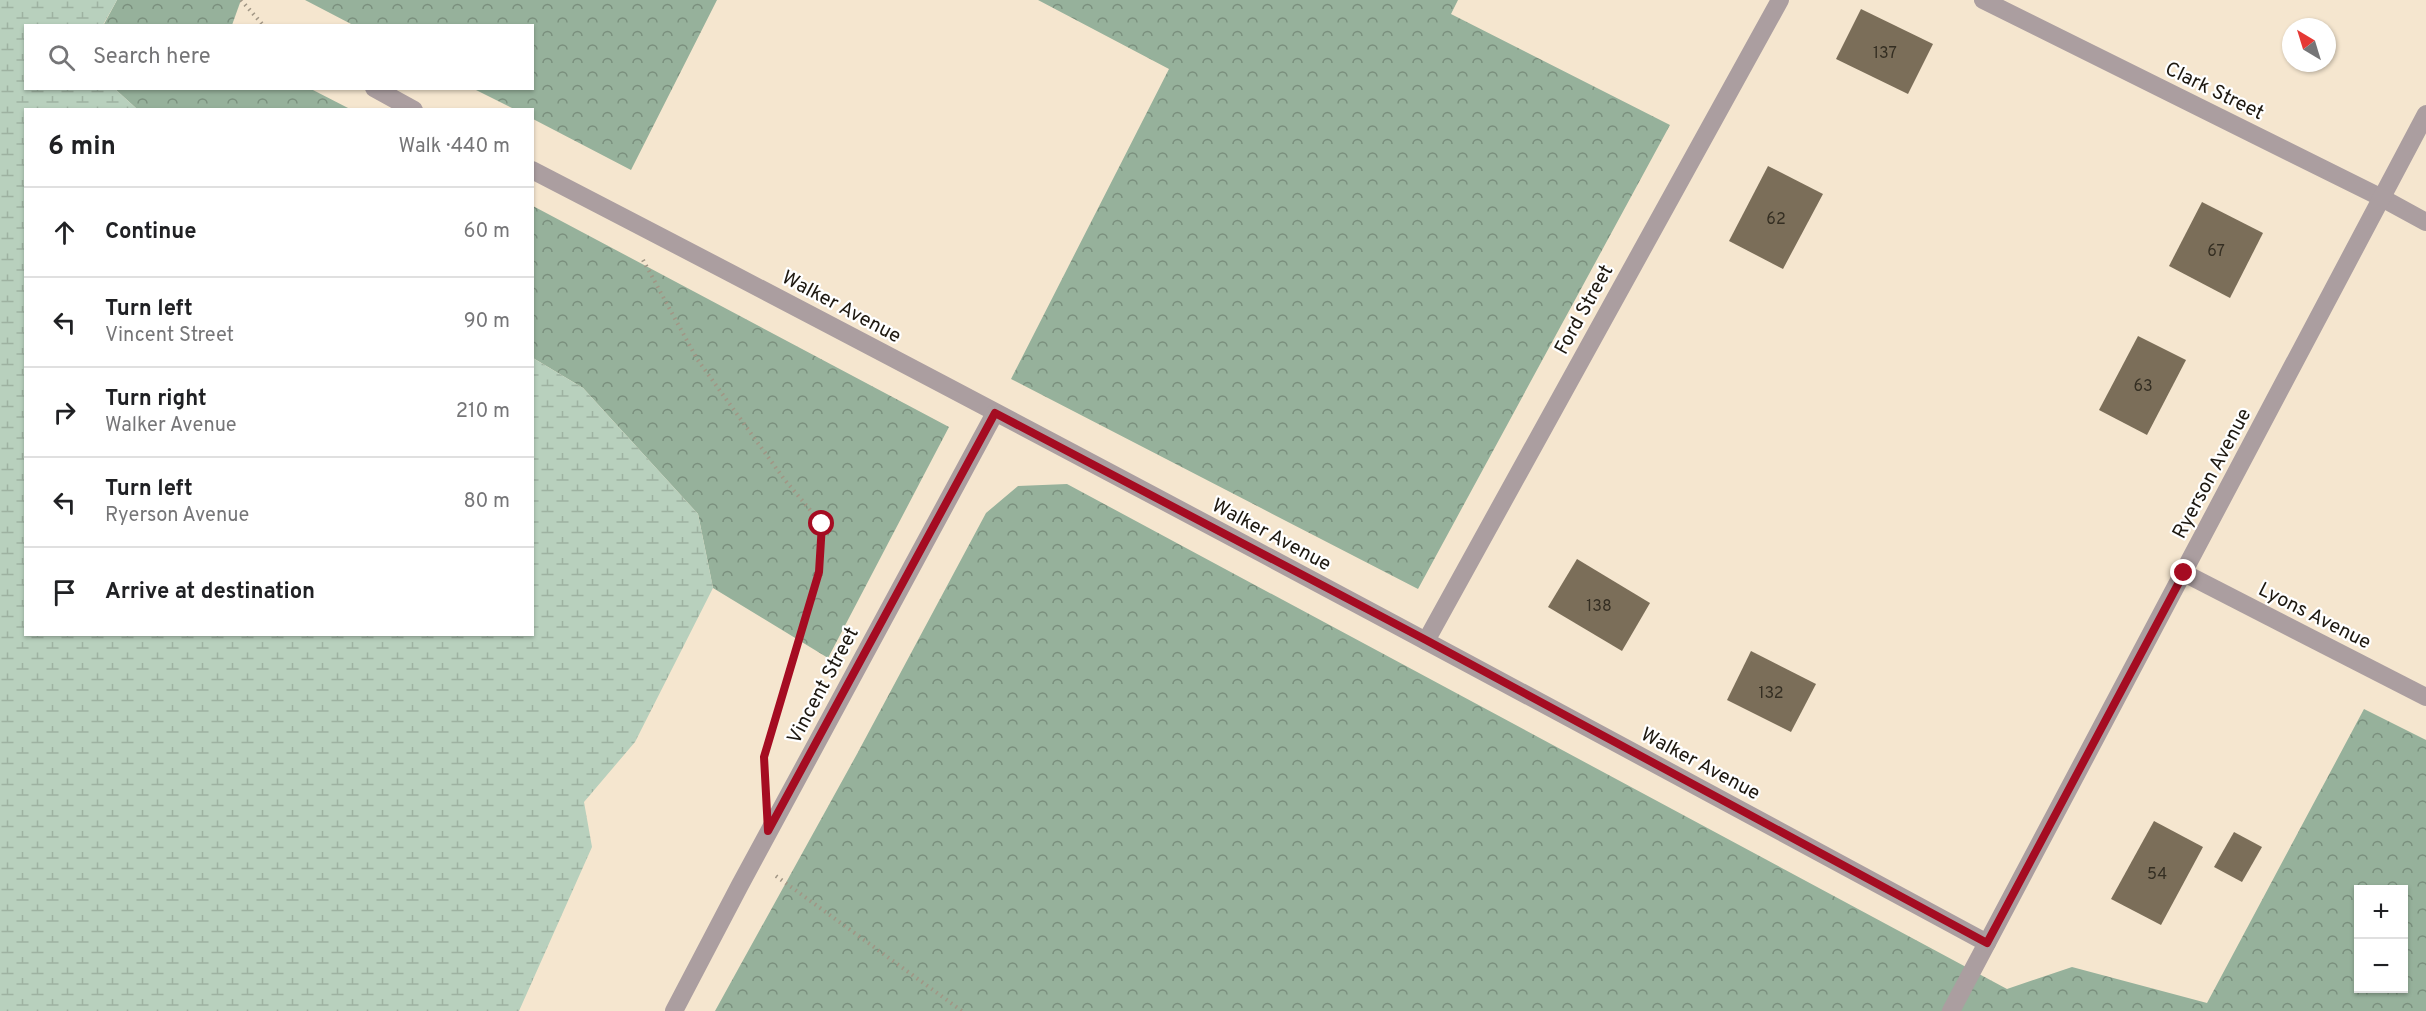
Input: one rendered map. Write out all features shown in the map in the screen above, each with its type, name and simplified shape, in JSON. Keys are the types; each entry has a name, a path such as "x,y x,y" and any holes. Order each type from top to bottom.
{"street":[{"name":"Ford Street","path":"1426,640 1780,0"},
{"name":"Clark Street","path":"1983,0 2426,222"},
{"path":"378,90 410,108"},
{"name":"Ryerson Avenue","path":"1951,1011 2426,114"},
{"name":"Walker Avenue","path":"534,171 757,286 1426,640 1987,943"},
{"name":"Vincent Street","path":"674,1011 768,831 995,413"},
{"name":"Lyons Avenue","path":"2184,573 2426,697"}],"path":[{"path":"241,0 262,24"},
{"path":"640,256 697,359 784,479 822,524 819,572 764,757 768,831"},
{"path":"753,859 962,1011"}],"green space":[{"path":"0,0 117,0 104,24 24,24 24,90 116,90 136,108 24,108 24,636 534,636 534,359 583,388 698,514 713,588 635,742 584,802 592,847 519,1011 0,1011"},
{"path":"117,0 241,0 232,24 104,24"},
{"path":"305,0 717,0 631,170 534,120 534,108 512,108 476,90 534,90 534,24 351,24"},
{"path":"1038,0 1458,0 1451,14 1670,125 1418,589 1011,379 1169,69"},
{"path":"116,90 313,90 348,108 136,108"},
{"path":"534,207 949,427 828,658 713,588 698,514 583,388 534,359"},
{"path":"1067,484 2007,989 2072,967 2207,1003 2364,709 2426,740 2426,1011 715,1011 857,754 986,513 1018,486"}],"building":[{"path":"1861,9 1933,44 1908,94 1836,59"},
{"path":"1768,166 1823,194 1783,269 1729,241"},
{"path":"2202,202 2263,233 2230,298 2169,266"},
{"path":"2138,336 2186,360 2147,435 2099,410"},
{"path":"1577,559 1650,603 1622,651 1548,607"},
{"path":"1751,651 1816,684 1791,732 1727,700"},
{"path":"2154,821 2203,847 2161,925 2111,899"},
{"path":"2234,832 2262,847 2242,882 2214,867"}],"route":[{"path":"822,524 819,572 764,757 768,831 995,413 1426,640 1987,943 2184,573"}]}
